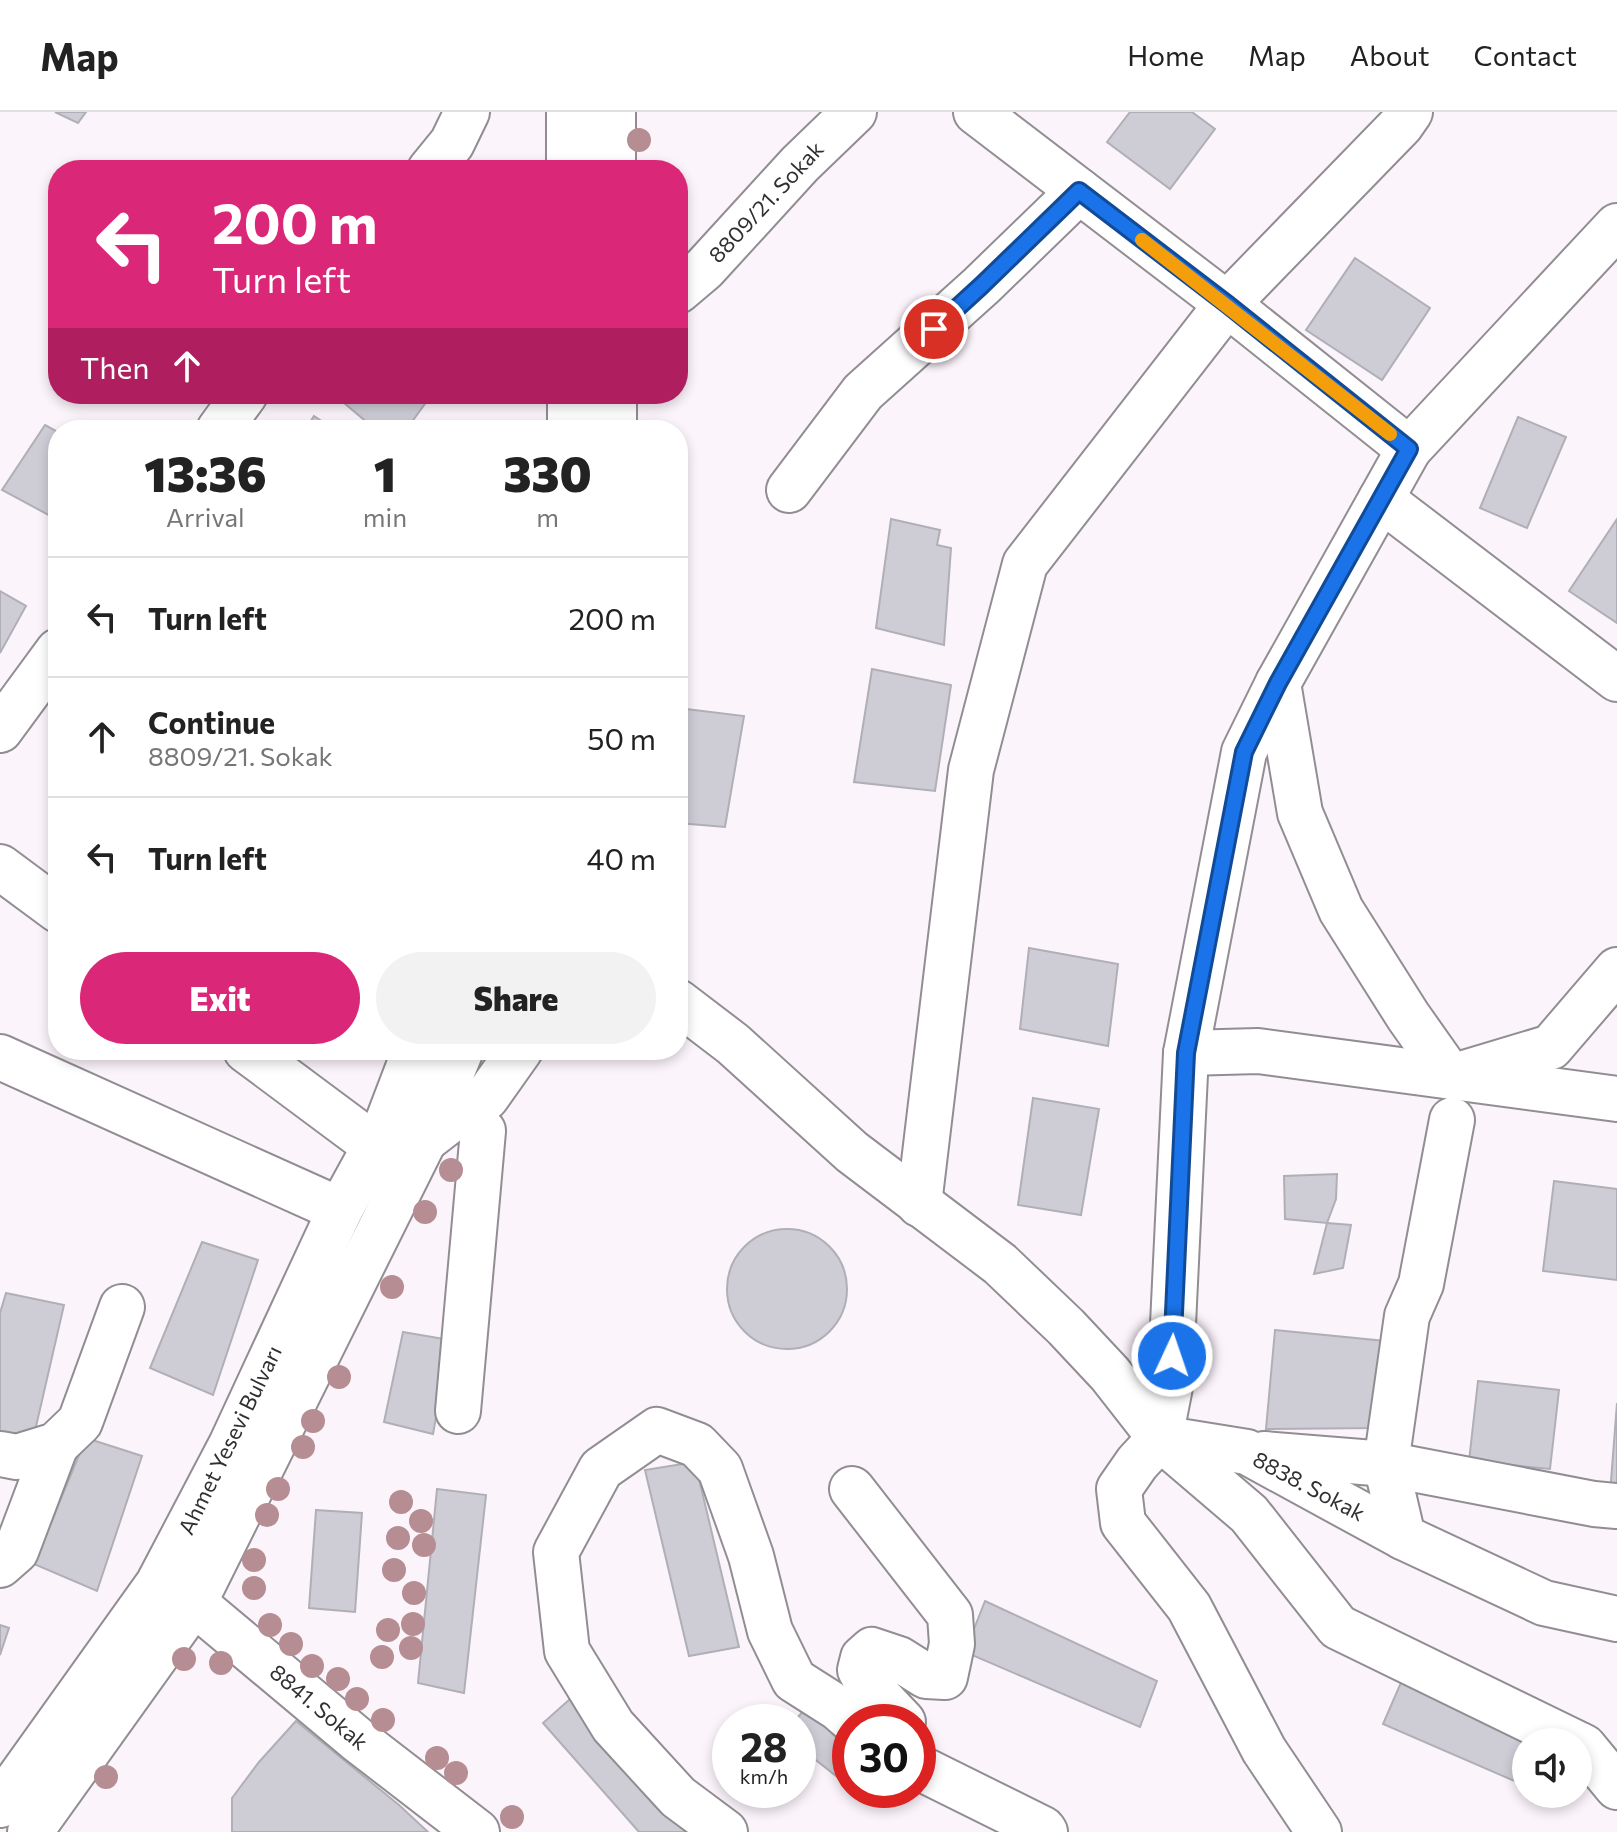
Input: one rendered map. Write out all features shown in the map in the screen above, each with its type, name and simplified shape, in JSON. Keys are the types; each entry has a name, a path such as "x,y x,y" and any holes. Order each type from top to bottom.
{"street":[{"path":"438,160 452,143 467,112"},
{"path":"569,112 569,160"},
{"path":"613,112 613,160"},
{"name":"8809/21. Sokak","path":"688,283 800,164 854,112"},
{"path":"976,112 1227,304 1409,449"},
{"path":"919,1204 971,770 1025,564 1227,304 1401,125 1410,112"},
{"path":"789,490 863,392 981,286 1079,191"},
{"path":"1319,1832 1264,1750 1189,1607 1123,1523 1119,1489 1160,1438 1170,1387 1186,1053 1244,752 1278,683 1409,449 1617,226"},
{"path":"1381,499 1617,679"},
{"path":"0,730 48,665"},
{"path":"1278,683 1300,813 1341,910 1451,1077"},
{"path":"0,867 48,903"},
{"path":"1451,1077 1551,1047 1617,970"},
{"path":"688,1010 733,1044 852,1152 1000,1264 1110,1374 1160,1438 1249,1514 1338,1627 1545,1728"},
{"path":"1186,1053 1258,1051 1617,1099"},
{"path":"0,1057 340,1210"},
{"path":"263,1060 395,1138"},
{"name":"Ahmet Yesevi Bulvarı","path":"0,1805 176,1594 231,1445 340,1210 395,1138 413,1060"},
{"path":"30,1832 176,1594 395,1138 454,1060"},
{"path":"395,1138 486,1098 513,1060"},
{"path":"458,1411 483,1131 462,1111"},
{"path":"1403,1537 1386,1464 1407,1316 1421,1284 1452,1120"},
{"path":"0,1565 16,1551 56,1445 80,1422 122,1307"},
{"path":"725,1832 678,1797 613,1726 567,1651 556,1552 601,1469 657,1430 697,1445 720,1469 751,1556 770,1631 794,1680 832,1704"},
{"name":"8838. Sokak","path":"1160,1438 1247,1452 1403,1537 1544,1603 1617,1619"},
{"path":"0,1454 17,1457 56,1445"},
{"path":"1247,1452 1386,1464 1617,1506"},
{"path":"852,1489 950,1615 952,1644 945,1677 926,1676 899,1659 872,1650 863,1658 860,1670 886,1704"},
{"name":"8841. Sokak","path":"176,1594 477,1832"},
{"path":"936,1757 970,1793"},
{"path":"1592,1757 1617,1787"},
{"path":"936,1776 1045,1832"}],"building":[{"path":"55,112 86,112 78,123"},
{"path":"1130,112 1192,112 1215,129 1170,189 1107,142"},
{"path":"1355,258 1430,308 1382,380 1306,330"},
{"path":"345,404 425,404 413,420 364,420"},
{"path":"1518,417 1566,437 1527,528 1480,508"},
{"path":"45,425 48,427 48,515 2,490"},
{"path":"891,519 940,530 937,545 951,548 944,645 876,628"},
{"path":"1617,519 1617,623 1569,591"},
{"path":"0,591 26,606 0,653"},
{"path":"872,669 951,685 935,791 854,782"},
{"path":"688,709 744,716 725,827 688,824"},
{"path":"1029,948 1118,964 1108,1046 1020,1029"},
{"path":"1033,1098 1099,1109 1081,1215 1018,1205"},
{"path":"1337,1174 1336,1199 1327,1223 1285,1219 1284,1176"},
{"path":"1554,1181 1617,1189 1617,1280 1543,1271"},
{"path":"1327,1223 1351,1225 1343,1268 1314,1274"},
{"path":"787,1229 810,1233 830,1246 843,1266 847,1289 843,1312 830,1332 810,1345 787,1349 764,1345 744,1332 731,1312 727,1289 731,1266 744,1246 764,1233"},
{"path":"202,1242 258,1260 213,1395 150,1368"},
{"path":"6,1293 64,1305 32,1444 0,1434 0,1313"},
{"path":"1275,1330 1385,1341 1377,1428 1266,1429"},
{"path":"403,1332 450,1340 433,1434 384,1422"},
{"path":"1478,1381 1559,1390 1550,1469 1469,1461"},
{"path":"1617,1403 1617,1495 1610,1494"},
{"path":"86,1438 142,1456 97,1591 34,1564"},
{"path":"695,1462 739,1647 689,1656 645,1470"},
{"path":"437,1489 486,1495 464,1693 418,1683"},
{"path":"316,1510 362,1513 355,1612 309,1608"},
{"path":"985,1601 1157,1681 1140,1727 965,1652"},
{"path":"0,1625 9,1628 0,1655"},
{"path":"1403,1678 1512,1735 1512,1780 1383,1724"},
{"path":"578,1692 708,1832 639,1832 543,1723"},
{"path":"812,1700 832,1716 832,1773 816,1760 816,1704 809,1704"},
{"path":"296,1721 428,1832 232,1832 232,1798"}],"slow traffic":[{"path":"1142,240 1390,434"}],"route":[{"path":"934,329 1079,191 1409,449 1278,683 1244,752 1186,1053 1172,1356"}]}
